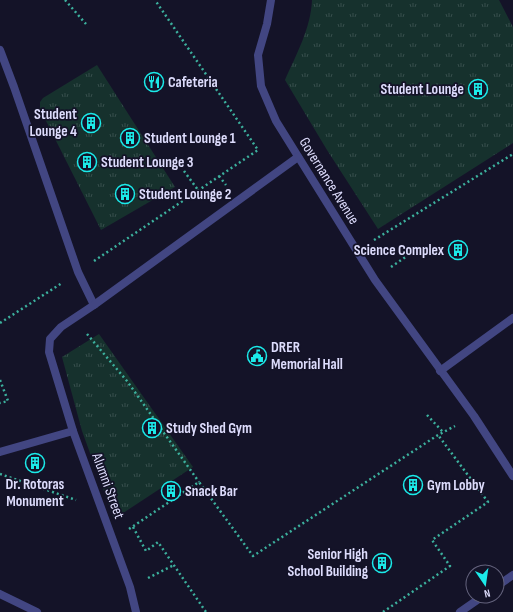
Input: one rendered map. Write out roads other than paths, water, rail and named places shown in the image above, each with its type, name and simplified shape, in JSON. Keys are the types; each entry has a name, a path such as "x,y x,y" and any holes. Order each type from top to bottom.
{"lane":[{"name":"Governance Avenue","path":"271,0 258,55 261,86 276,121 375,280 474,416 513,476"},
{"path":"0,50 78,272 94,306"},
{"name":"Alumni Street","path":"136,612 130,587 114,540 73,431 49,352 50,338 61,327 94,306 298,157"},
{"path":"440,371 513,318"},
{"path":"0,452 73,431"},
{"path":"0,594 37,612"},
{"path":"460,612 472,604"}],"place":[{"name":"Cafeteria","path":"154,82"},
{"name":"Student Lounge","path":"478,89"},
{"name":"Student Lounge 4","path":"91,123"},
{"name":"Student Lounge 1","path":"130,138"},
{"name":"Student Lounge 3","path":"87,162"},
{"name":"Student Lounge 2","path":"125,194"},
{"name":"Science Complex","path":"458,250"},
{"name":"DRER Memorial Hall","path":"257,356"},
{"name":"Study Shed Gym","path":"152,428"},
{"name":"Dr. Rotoras Monument","path":"35,463"},
{"name":"Gym Lobby","path":"413,485"},
{"name":"Snack Bar","path":"171,491"},
{"name":"Senior High School Building","path":"382,563"}]}
